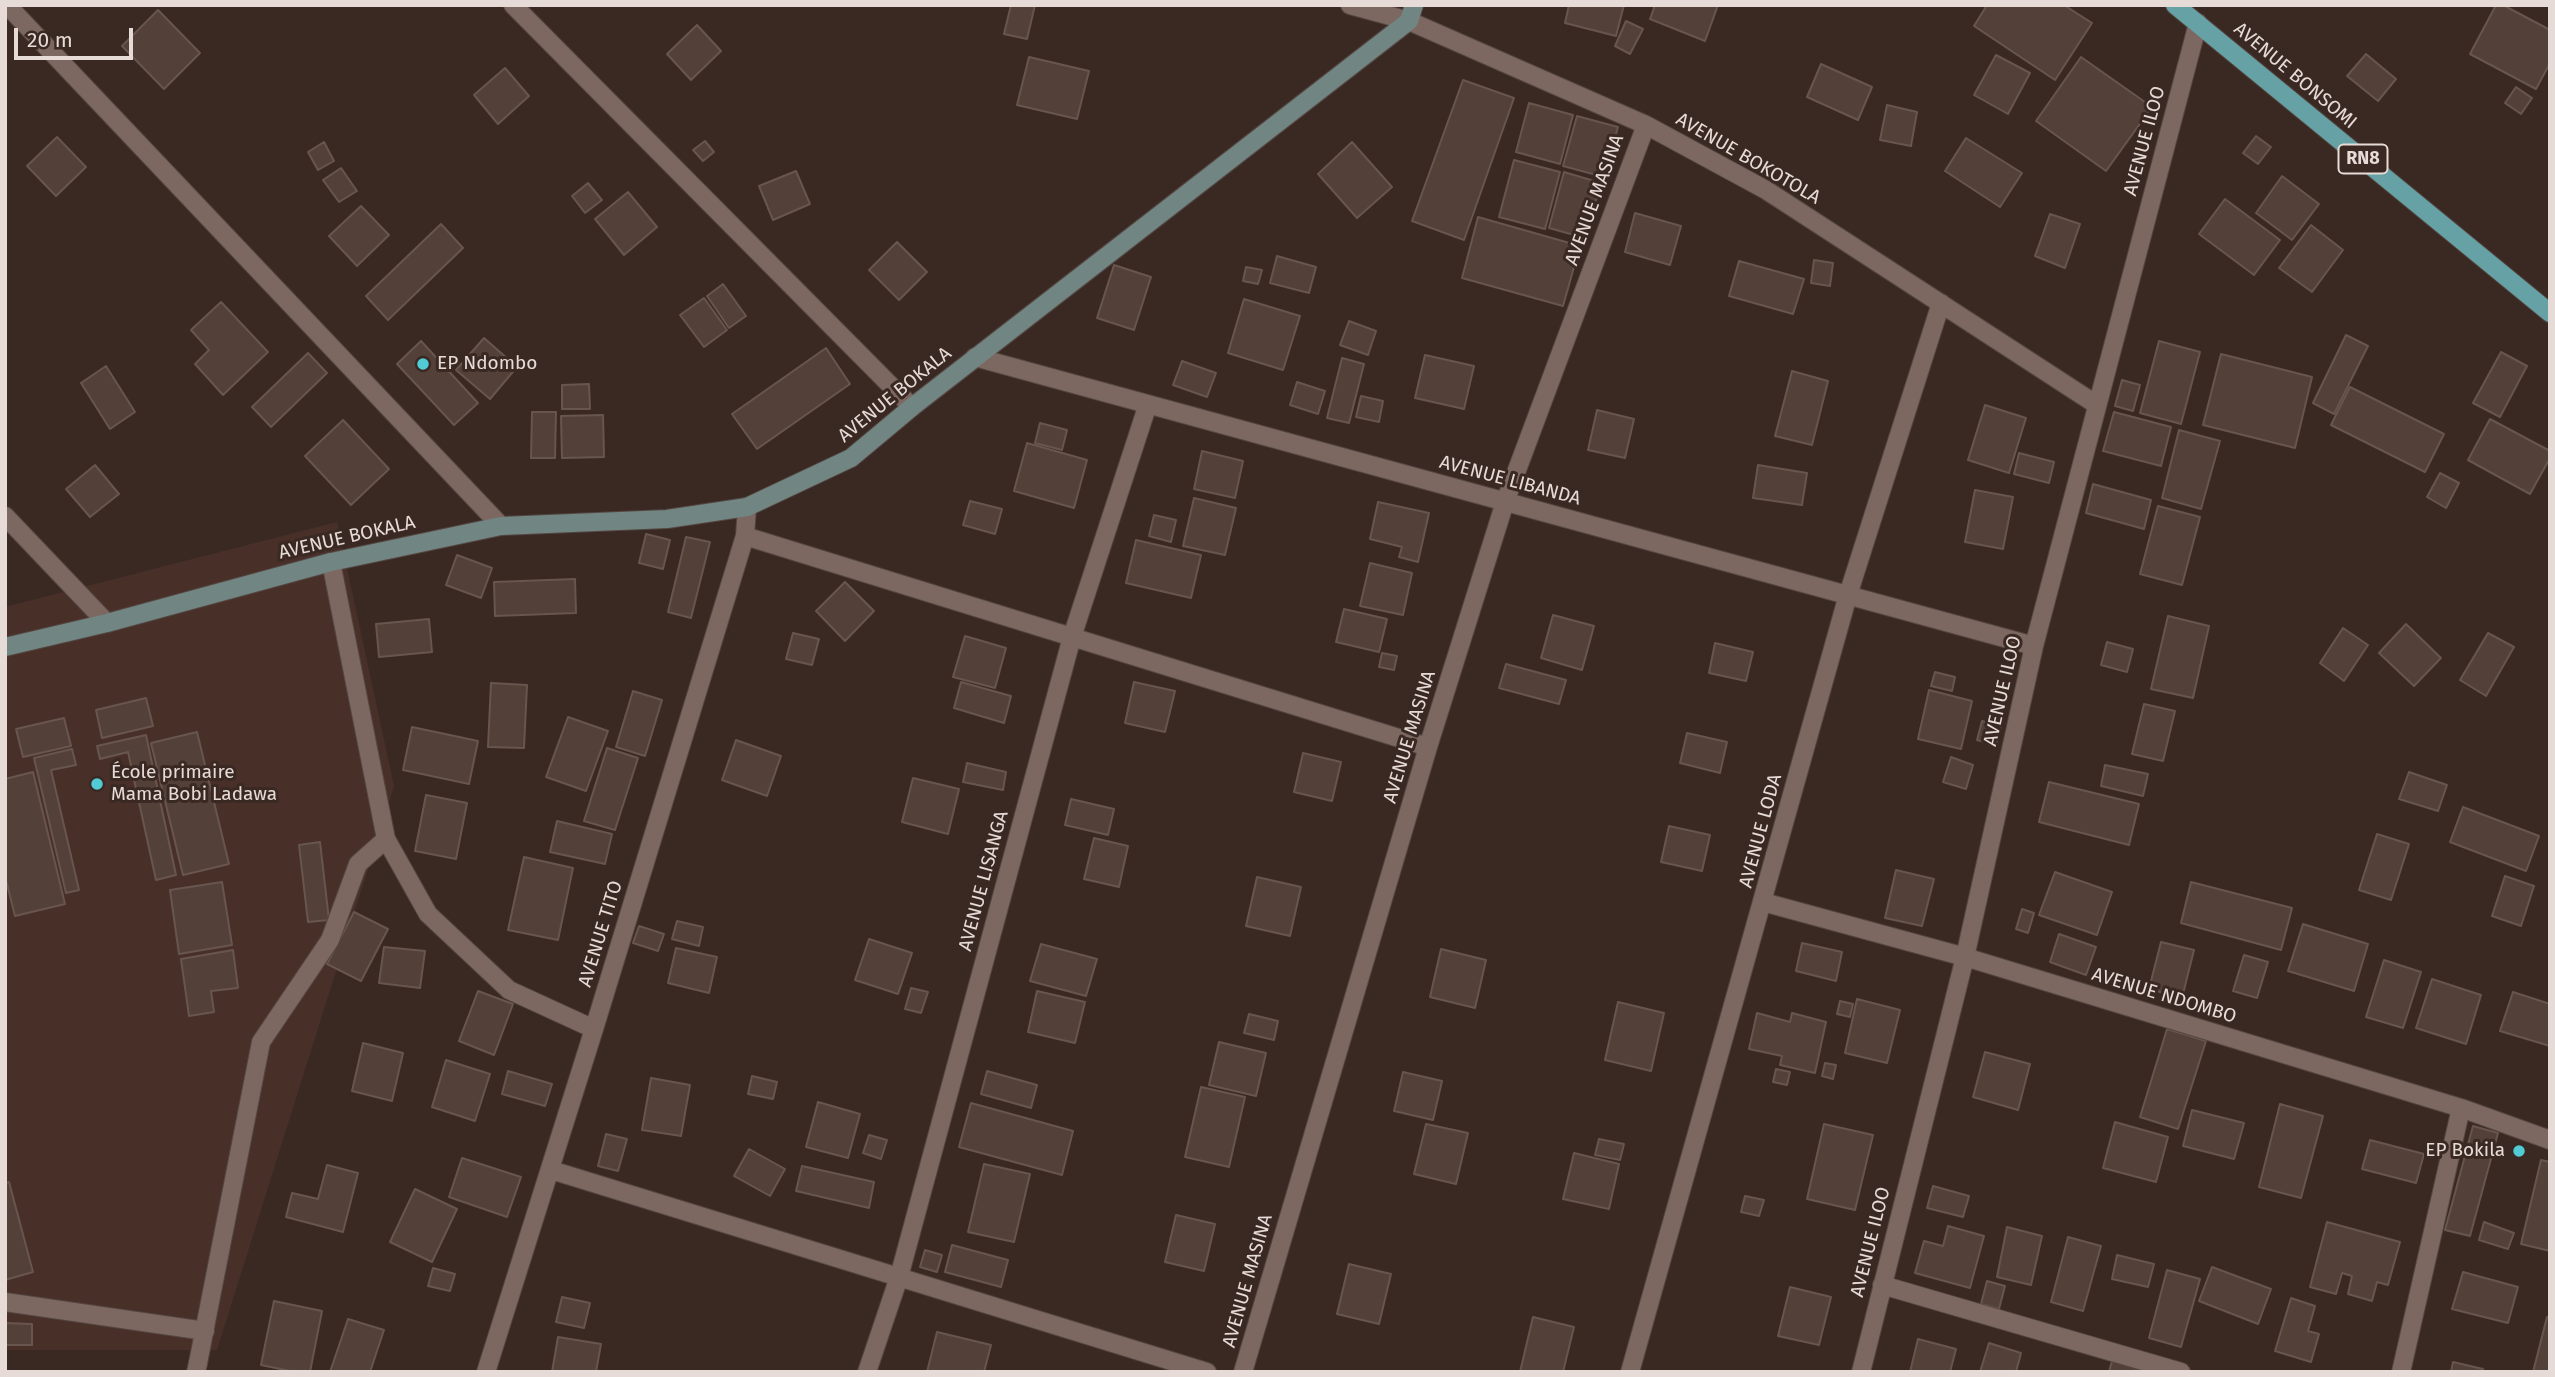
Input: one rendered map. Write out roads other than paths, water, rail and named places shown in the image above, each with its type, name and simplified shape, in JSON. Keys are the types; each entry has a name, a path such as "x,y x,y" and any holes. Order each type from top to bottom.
{"main road":[{"name":"AVENUE BONSOMI","path":"2175,5 2550,313"}],"street":[{"path":"7,5 501,526"},
{"path":"513,5 912,407"},
{"name":"AVENUE BOKOTOLA","path":"1350,5 1411,13 1646,125 1766,190 2097,405"},
{"name":"AVENUE BOKALA","path":"5,647 107,624 331,562 501,526 667,519 747,507 851,458 1411,13"},
{"name":"AVENUE ILOO","path":"1861,1372 1965,957 2034,646 2198,23"},
{"name":"AVENUE MASINA","path":"1243,1372 1428,747 1505,502 1646,125"},
{"name":"AVENUE LODA","path":"1630,1372 1848,595 1941,303"},
{"name":"AVENUE LIBANDA","path":"975,357 2034,646"},
{"name":"AVENUE LISANGA","path":"867,1372 899,1277 1072,637 1148,404"},
{"name":"AVENUE TITO","path":"486,1372 551,1170 745,536 747,507"},
{"path":"5,516 107,624"},
{"path":"745,536 1428,747"},
{"path":"331,562 386,839 428,914 509,990 594,1029"},
{"path":"197,1368 261,1042 330,940 358,864 386,839"},
{"name":"AVENUE NDOMBO","path":"1763,902 1965,957 2461,1108 2550,1140"},
{"path":"2401,1372 2461,1108"},
{"path":"551,1170 1207,1372"},
{"path":"1882,1285 2181,1372"},
{"path":"5,1302 205,1331"}],"place":[{"name":"EP Ndombo","path":"423,364"},
{"name":"École primaire Mama Bobi Ladawa","path":"97,784"},
{"name":"EP Bokila","path":"2519,1151"}]}
